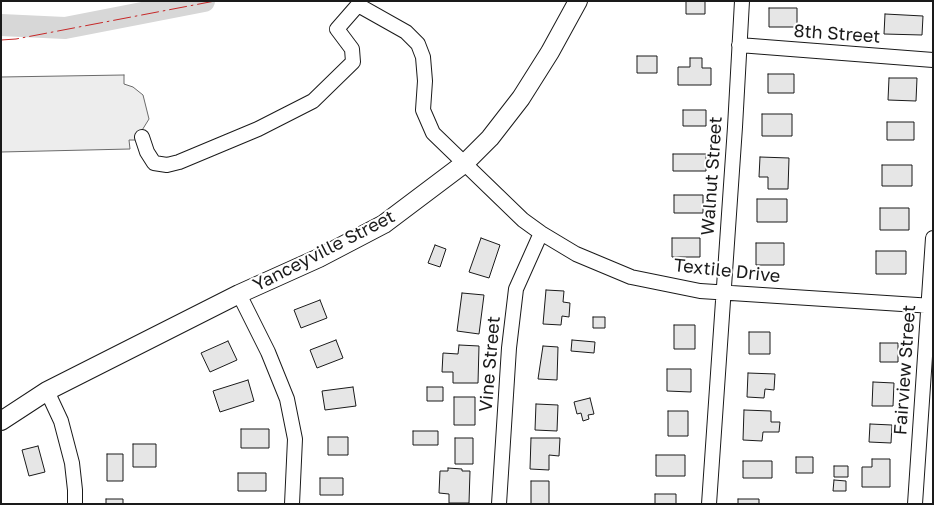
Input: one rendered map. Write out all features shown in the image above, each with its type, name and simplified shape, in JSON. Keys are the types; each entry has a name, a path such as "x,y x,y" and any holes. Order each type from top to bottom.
{"main road":[{"name":"Yanceyville Street","path":"1,421 47,391 239,294 319,258 384,224 465,163 490,138 521,98 550,52 578,1"}],"street":[{"name":"Walnut Street","path":"709,504 742,1"},
{"name":"Textile Drive","path":"360,3 406,32 418,44 423,57 425,81 423,110 433,133 523,220 576,254 631,277 700,291 931,306"},
{"path":"142,137 147,152 154,163 167,165 179,162 258,129 313,101 353,62 352,49 337,29 360,3"},
{"name":"8th Street","path":"739,45 933,60"},
{"name":"Vine Street","path":"498,504 509,348 516,289 541,233"},
{"name":"Fairview Street","path":"915,504 931,306 933,238"},
{"path":"239,294 268,352 287,400 295,439 292,504"},
{"path":"47,391 61,421 72,463 75,504"}],"shaded area":[{"path":"124,75 124,84 133,87 143,95 149,119 136,140 129,140 130,149 1,152 1,77"}],"building":[{"path":"686,1 705,1 705,14 686,14"},
{"path":"769,8 797,8 797,27 769,27"},
{"path":"885,14 923,16 922,35 884,34"},
{"path":"637,56 657,56 657,73 637,73"},
{"path":"690,58 702,58 702,68 711,68 711,85 678,85 678,67 690,67"},
{"path":"768,74 794,74 794,93 768,93"},
{"path":"889,78 917,78 916,101 888,100"},
{"path":"683,110 706,110 706,126 683,126"},
{"path":"762,114 792,114 792,136 762,136"},
{"path":"887,122 914,122 914,140 887,140"},
{"path":"673,154 706,154 706,171 673,171"},
{"path":"760,157 789,158 788,189 768,189 768,177 759,177"},
{"path":"882,165 912,165 912,186 882,186"},
{"path":"674,195 703,195 703,213 674,213"},
{"path":"757,199 787,199 787,222 757,222"},
{"path":"880,208 909,208 909,230 880,230"},
{"path":"481,238 500,245 489,278 469,272"},
{"path":"672,238 700,238 700,257 672,257"},
{"path":"756,243 784,243 784,265 756,265"},
{"path":"435,245 446,249 440,267 428,263"},
{"path":"876,251 906,251 906,274 876,274"},
{"path":"546,290 564,291 563,302 570,303 569,317 562,316 561,325 543,324"},
{"path":"462,293 484,295 479,334 457,331"},
{"path":"320,300 327,318 301,328 294,310"},
{"path":"593,317 605,317 605,328 593,328"},
{"path":"674,325 695,325 695,349 674,349"},
{"path":"749,332 770,332 770,354 749,354"},
{"path":"336,340 343,358 317,368 310,350"},
{"path":"572,340 595,342 594,353 571,351"},
{"path":"228,341 237,360 210,372 201,353"},
{"path":"880,343 898,343 898,362 880,362"},
{"path":"459,345 479,346 478,383 453,383 453,372 442,372 443,353 458,354"},
{"path":"543,346 558,347 557,380 538,379"},
{"path":"667,369 691,369 691,392 667,391"},
{"path":"748,373 775,374 774,390 765,389 764,398 747,397"},
{"path":"248,380 254,401 220,412 213,391"},
{"path":"873,382 894,383 893,406 872,406"},
{"path":"353,387 356,406 325,410 322,391"},
{"path":"427,387 443,387 443,401 427,401"},
{"path":"454,397 475,397 475,425 454,425"},
{"path":"590,398 594,414 588,415 589,419 583,421 581,413 577,414 574,402"},
{"path":"536,404 558,405 557,431 535,430"},
{"path":"744,410 771,411 771,422 780,422 779,432 763,432 762,441 743,440"},
{"path":"668,411 688,411 688,436 668,436"},
{"path":"870,424 892,425 891,443 869,442"},
{"path":"241,429 269,429 269,448 241,448"},
{"path":"413,431 438,431 438,445 413,445"},
{"path":"328,437 348,437 348,455 328,455"},
{"path":"455,438 473,438 473,464 455,464"},
{"path":"531,438 560,438 559,456 549,455 549,470 530,469"},
{"path":"133,444 156,444 156,467 133,467"},
{"path":"38,446 45,472 29,476 22,450"},
{"path":"107,454 123,454 123,481 107,481"},
{"path":"656,455 685,455 685,476 656,476"},
{"path":"796,457 813,457 813,473 796,473"},
{"path":"872,459 890,459 890,487 862,487 862,467 872,467"},
{"path":"743,461 772,461 772,478 743,478"},
{"path":"834,466 848,466 848,477 834,477"},
{"path":"448,468 470,471 469,503 449,503 449,494 439,493 440,471 448,471"},
{"path":"238,473 266,473 266,491 238,491"},
{"path":"320,478 343,478 343,495 320,495"},
{"path":"834,480 846,481 846,491 833,491"},
{"path":"531,481 549,481 549,504 531,504"},
{"path":"655,494 676,494 676,504 655,504"},
{"path":"106,499 123,499 123,504 106,504"},
{"path":"738,499 759,499 759,504 738,504"}],"waterway":[{"path":"1,25 65,28 204,1"}],"power":[{"path":"1,40 16,39 215,1"}]}
